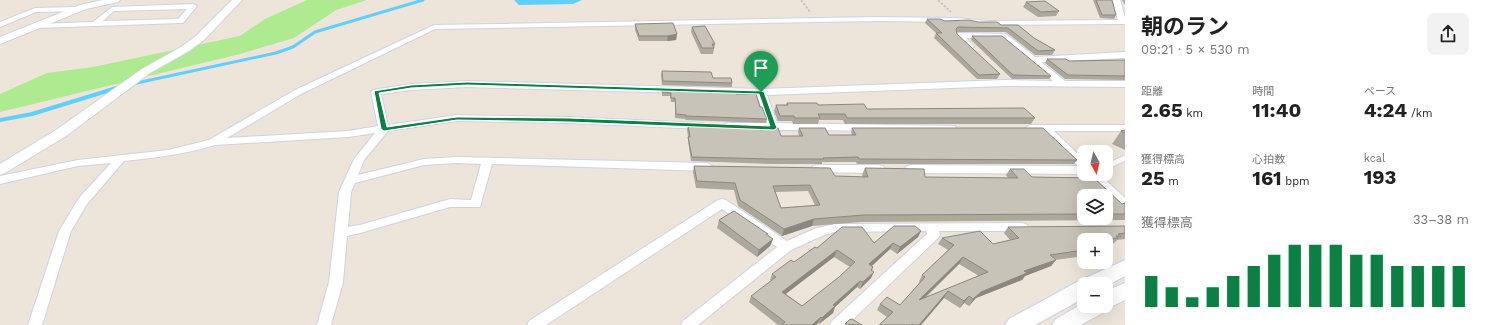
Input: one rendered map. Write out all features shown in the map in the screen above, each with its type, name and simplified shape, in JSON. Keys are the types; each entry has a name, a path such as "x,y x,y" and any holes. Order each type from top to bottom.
{"main road":[{"path":"1106,277 1125,267"},
{"path":"1113,297 1125,291"},
{"path":"1016,325 1077,292"},
{"path":"1063,325 1084,313"}],"street":[{"path":"0,41 78,9 97,3 115,0"},
{"path":"0,170 61,133 140,74 185,49 200,38 237,0"},
{"path":"1116,1 1121,18 1124,22"},
{"path":"1116,1 1125,4"},
{"path":"38,26 95,24 180,21 193,6 112,9 95,24"},
{"path":"0,25 35,10 78,9"},
{"path":"0,180 63,166 168,153 194,148 213,142 298,92 434,27 905,19 990,23 1124,22"},
{"path":"978,55 959,35 1004,36 1062,83"},
{"path":"1033,60 1125,55"},
{"path":"1001,75 1009,83"},
{"path":"384,129 376,92 411,87 474,84 761,92 1009,83 1125,84"},
{"path":"761,92 774,128"},
{"path":"213,142 348,134 457,118 569,120 774,128 958,128"},
{"path":"1018,128 1125,128"},
{"path":"1045,128 1077,159"},
{"path":"324,325 332,304 336,282 345,192 359,159 384,129"},
{"path":"35,325 65,231 83,201 120,158"},
{"path":"351,180 424,162 456,160 719,168"},
{"path":"342,232 360,229 450,203 476,204 488,160"},
{"path":"808,169 1077,170"},
{"path":"1099,181 1125,205"},
{"path":"534,325 722,203 786,247"},
{"path":"837,325 934,235 931,227"},
{"path":"688,325 786,247 818,232 834,228 1034,227"}],"lane":[{"path":"1113,164 1125,158"}],"path":[{"path":"801,0 817,20"}],"green space":[{"path":"307,0 367,0 336,10 294,38 240,54 0,112 0,94 47,73 93,67 240,36 265,19"}],"water":[{"path":"514,0 582,0 573,4 519,5"}],"building":[{"path":"1096,0 1112,0 1116,15 1102,15"},
{"path":"1045,1 1059,11 1041,12 1026,2"},
{"path":"927,19 940,19 945,21 969,20 978,22 997,22 1001,25 1018,25 1034,38 1055,50 1038,51 1008,28 958,27 956,29 957,34 1000,74 979,75 936,33 942,33"},
{"path":"673,23 677,34 668,36 639,36 635,24"},
{"path":"705,26 715,44 712,44 714,48 702,48 692,27"},
{"path":"972,36 1002,36 1051,76 1013,75"},
{"path":"1047,59 1066,59 1069,61 1125,60 1125,76 1068,75"},
{"path":"662,71 711,72 713,78 731,78 732,83 663,81"},
{"path":"662,90 756,94 760,107 762,107 767,119 686,116 676,114 675,98 671,98 671,93 662,92"},
{"path":"787,103 817,103 818,105 864,104 867,109 1024,108 1035,118 847,118 845,114 818,114 820,118 795,118 794,116 780,116 776,105 788,105"},
{"path":"688,125 778,128 781,136 803,136 799,128 825,128 829,135 856,135 852,128 1043,128 1077,160 859,159 858,157 823,158 824,159 771,159 692,157 688,137 690,137"},
{"path":"694,166 830,168 835,176 868,177 865,168 924,169 925,177 1018,178 1010,169 1024,169 1032,177 1077,178 1077,181 1097,181 1106,189 1077,189 1077,214 864,215 814,219 784,229 740,200 735,183 697,181","holes":["810,185 820,205 781,208 773,186"]},
{"path":"1113,196 1122,204 1125,203 1125,214 1113,214"},
{"path":"734,211 773,239 759,250 719,220"},
{"path":"894,226 915,226 921,231 900,247 893,243 869,264 873,267 871,270 874,272 863,282 860,281 833,305 835,306 822,318 821,317 812,325 782,325 785,322 751,296 776,277 772,274 791,260 794,262 815,247 817,248 842,227 862,227 874,243","holes":["837,250 855,262 839,277 802,306 782,292"]},
{"path":"1125,226 1125,233 1118,234 1121,236 1116,236 1118,238 1113,238 1113,233 1077,233 1077,251 1050,255 1056,260 1024,271 1027,273 981,292 973,299 969,296 964,301 948,291 919,325 879,325 893,312 880,304 887,297 900,305 925,277 922,275 954,245 942,238 980,231 993,244 1019,238 1008,227","holes":["963,257 988,272 919,300"]},
{"path":"852,319 862,325 845,324"}],"waterway":[{"path":"132,84 276,53 293,47 315,32 423,0"},
{"path":"0,120 32,114 120,87"}],"route":[{"path":"500,84 761,92 774,128 569,120 457,118 384,129 376,92 411,87 500,84"}]}
